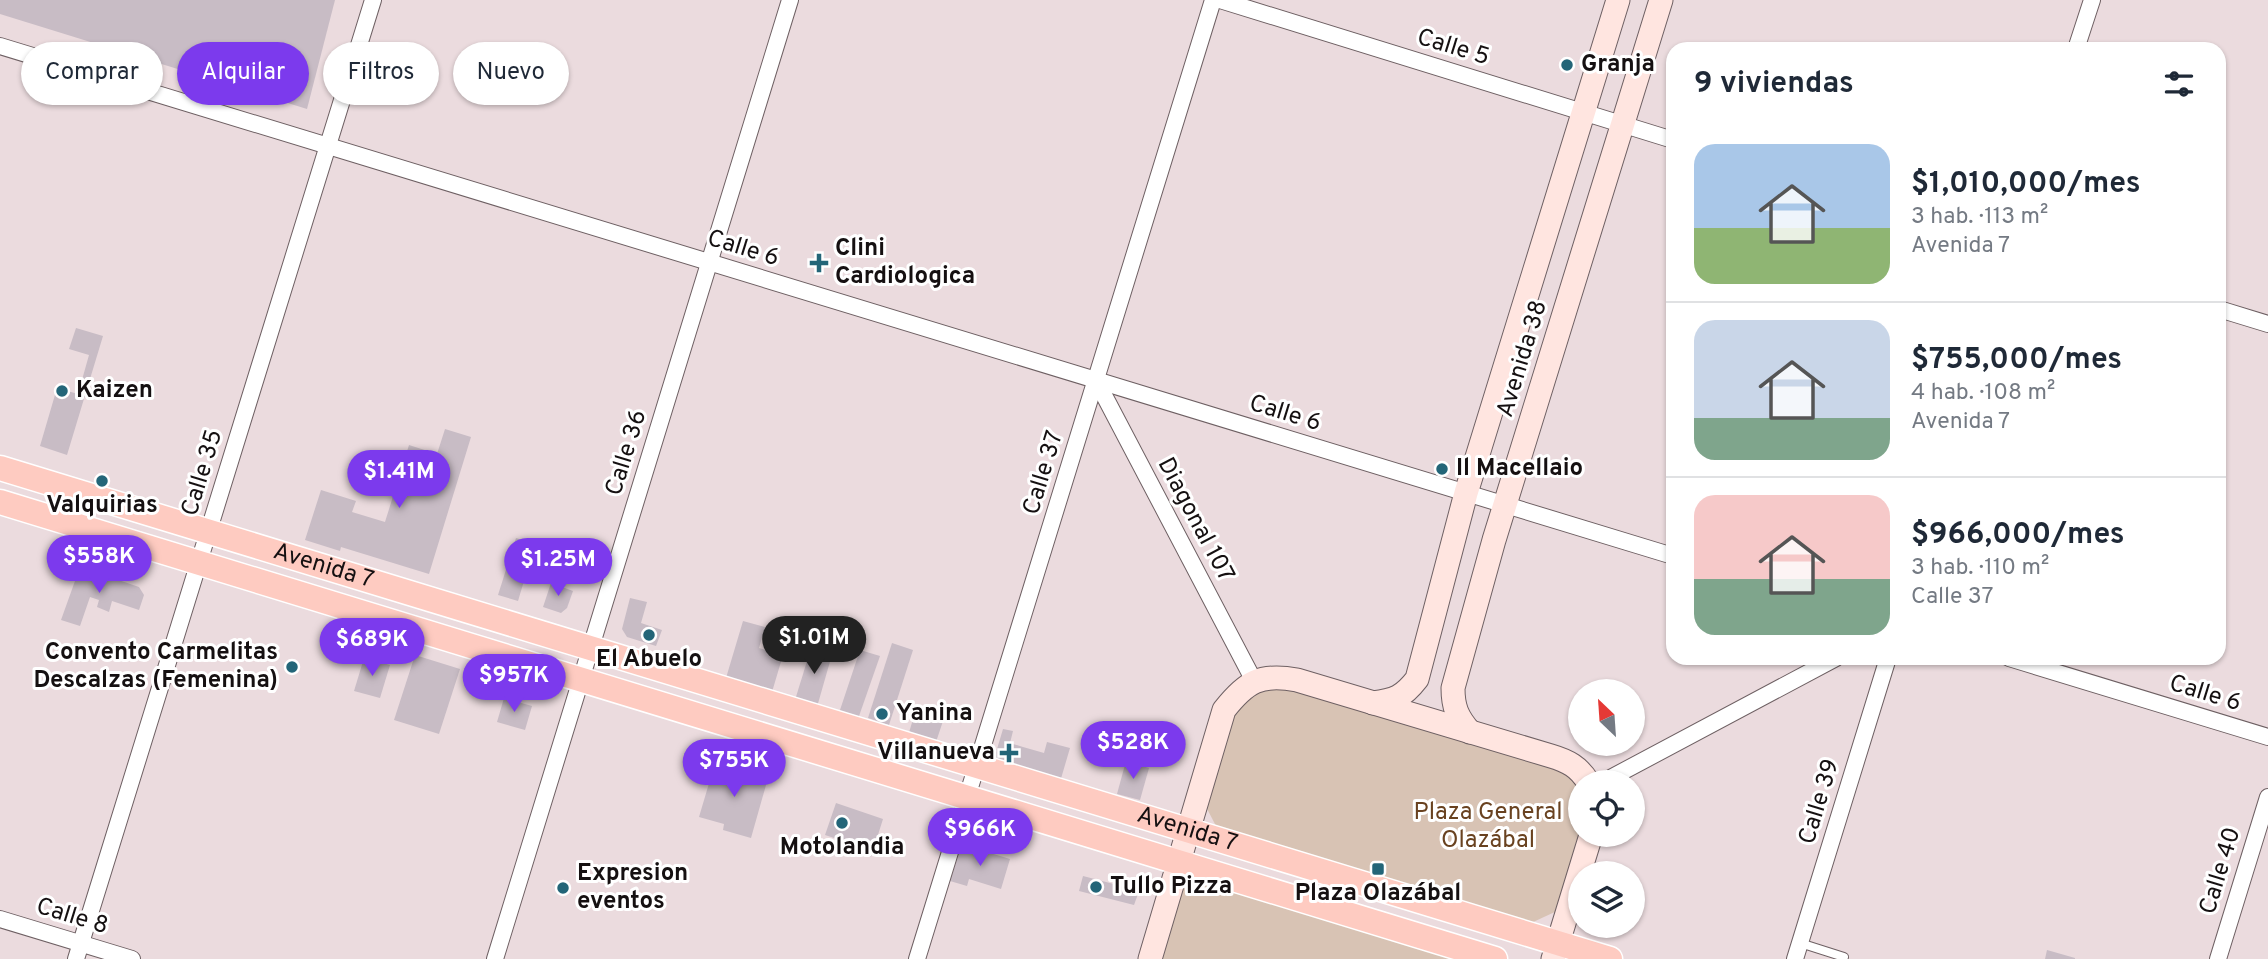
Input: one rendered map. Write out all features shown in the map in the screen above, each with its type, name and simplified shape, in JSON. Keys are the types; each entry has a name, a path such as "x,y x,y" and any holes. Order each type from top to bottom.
{"main road":[{"name":"Avenida 38","path":"1373,703 1392,700 1407,692 1417,679 1466,493 1618,0"},
{"name":"Avenida 38","path":"1470,732 1453,705 1453,688 1505,505 1661,0"},
{"name":"Avenida 7","path":"0,468 1188,831 1555,951 1610,959"},
{"name":"Avenida 7","path":"0,502 1495,959"},
{"path":"1150,959 1224,710 1238,693 1254,681 1276,676 1286,678 1568,761 1579,770"},
{"path":"1555,951 1587,847"}],"street":[{"name":"Calle 35","path":"79,951 373,0"},
{"name":"Calle 36","path":"495,959 790,0"},
{"name":"Calle 37","path":"917,959 1213,0"},
{"name":"Calle 5","path":"1220,0 1666,138"},
{"path":"2079,42 2092,0"},
{"name":"Calle 6","path":"0,47 1666,554"},
{"path":"2226,311 2268,324"},
{"name":"Diagonal 107","path":"1096,380 1254,681"},
{"path":"1626,770 1823,665"},
{"name":"Calle 39","path":"1795,959 1886,665"},
{"name":"Calle 6","path":"2032,665 2268,737"},
{"name":"Calle 40","path":"2218,959 2268,797"},
{"name":"Calle 8","path":"0,919 79,951 132,959"}],"lane":[{"path":"1800,943 1844,957 1843,959"}],"green space":[{"name":"Plaza General Olazábal","path":"1279,681 1562,767 1568,773 1568,847 1575,847 1571,861 1568,861 1568,871 1557,911 1531,923 1216,826 1204,803 1232,706"},
{"path":"1201,880 1459,959 1155,959 1175,892"}],"building":[{"path":"0,0 335,0 309,101 309,42 177,42 177,69 163,64 163,42 90,42 0,14"},
{"name":"Kaizen","path":"76,328 103,336 67,455 40,446 57,388 78,394 89,355 69,349"},
{"path":"445,429 471,437 429,574 341,547 340,551 305,540 321,490 356,501 352,512 385,522 409,445 437,454"},
{"path":"516,538 535,544 518,601 498,595"},
{"path":"80,567 139,587 144,595 139,610 112,601 109,612 97,607 99,600 90,597 80,626 61,620"},
{"path":"551,583 573,591 567,608 561,613 543,607"},
{"path":"630,598 647,602 641,623 662,630 656,646 627,637 622,629"},
{"path":"743,621 765,627 759,648 783,655 772,692 726,678"},
{"path":"892,643 913,650 889,725 868,718"},
{"path":"812,645 833,651 817,707 795,700"},
{"path":"860,650 880,656 858,719 839,713"},
{"path":"415,655 460,669 439,734 394,720"},
{"path":"364,658 390,665 380,698 354,691"},
{"path":"504,698 532,706 525,730 497,722"},
{"path":"916,709 944,718 935,745 908,736"},
{"path":"1003,729 1013,731 1010,743 1044,753 1047,742 1070,748 1060,782 994,759"},
{"path":"1126,761 1149,768 1140,800 1117,794"},
{"path":"715,763 768,778 751,838 723,830 724,824 699,817"},
{"path":"836,803 883,819 871,857 847,850 849,843 825,835"},
{"path":"967,846 1010,859 1001,889 969,879 967,886 950,881 961,847"},
{"path":"1083,876 1133,889 1138,894 1134,905 1079,891"},
{"path":"2047,950 2075,958 2075,959 2045,959"}],"place":[{"name":"Granja","path":"1567,65"},
{"name":"Clini Cardiologica","path":"819,263"},
{"name":"Kaizen","path":"62,391"},
{"name":"Il Macellaio","path":"1442,469"},
{"name":"Valquirias","path":"102,481"},
{"name":"El Abuelo","path":"649,635"},
{"name":"Convento Carmelitas Descalzas (Femenina)","path":"292,667"},
{"name":"Yanina","path":"882,714"},
{"name":"Villanueva","path":"1009,753"},
{"name":"Motolandia","path":"842,823"},
{"name":"Plaza Olazábal","path":"1378,869"},
{"name":"Tullo Pizza","path":"1096,887"},
{"name":"Expresion eventos","path":"563,888"}]}
